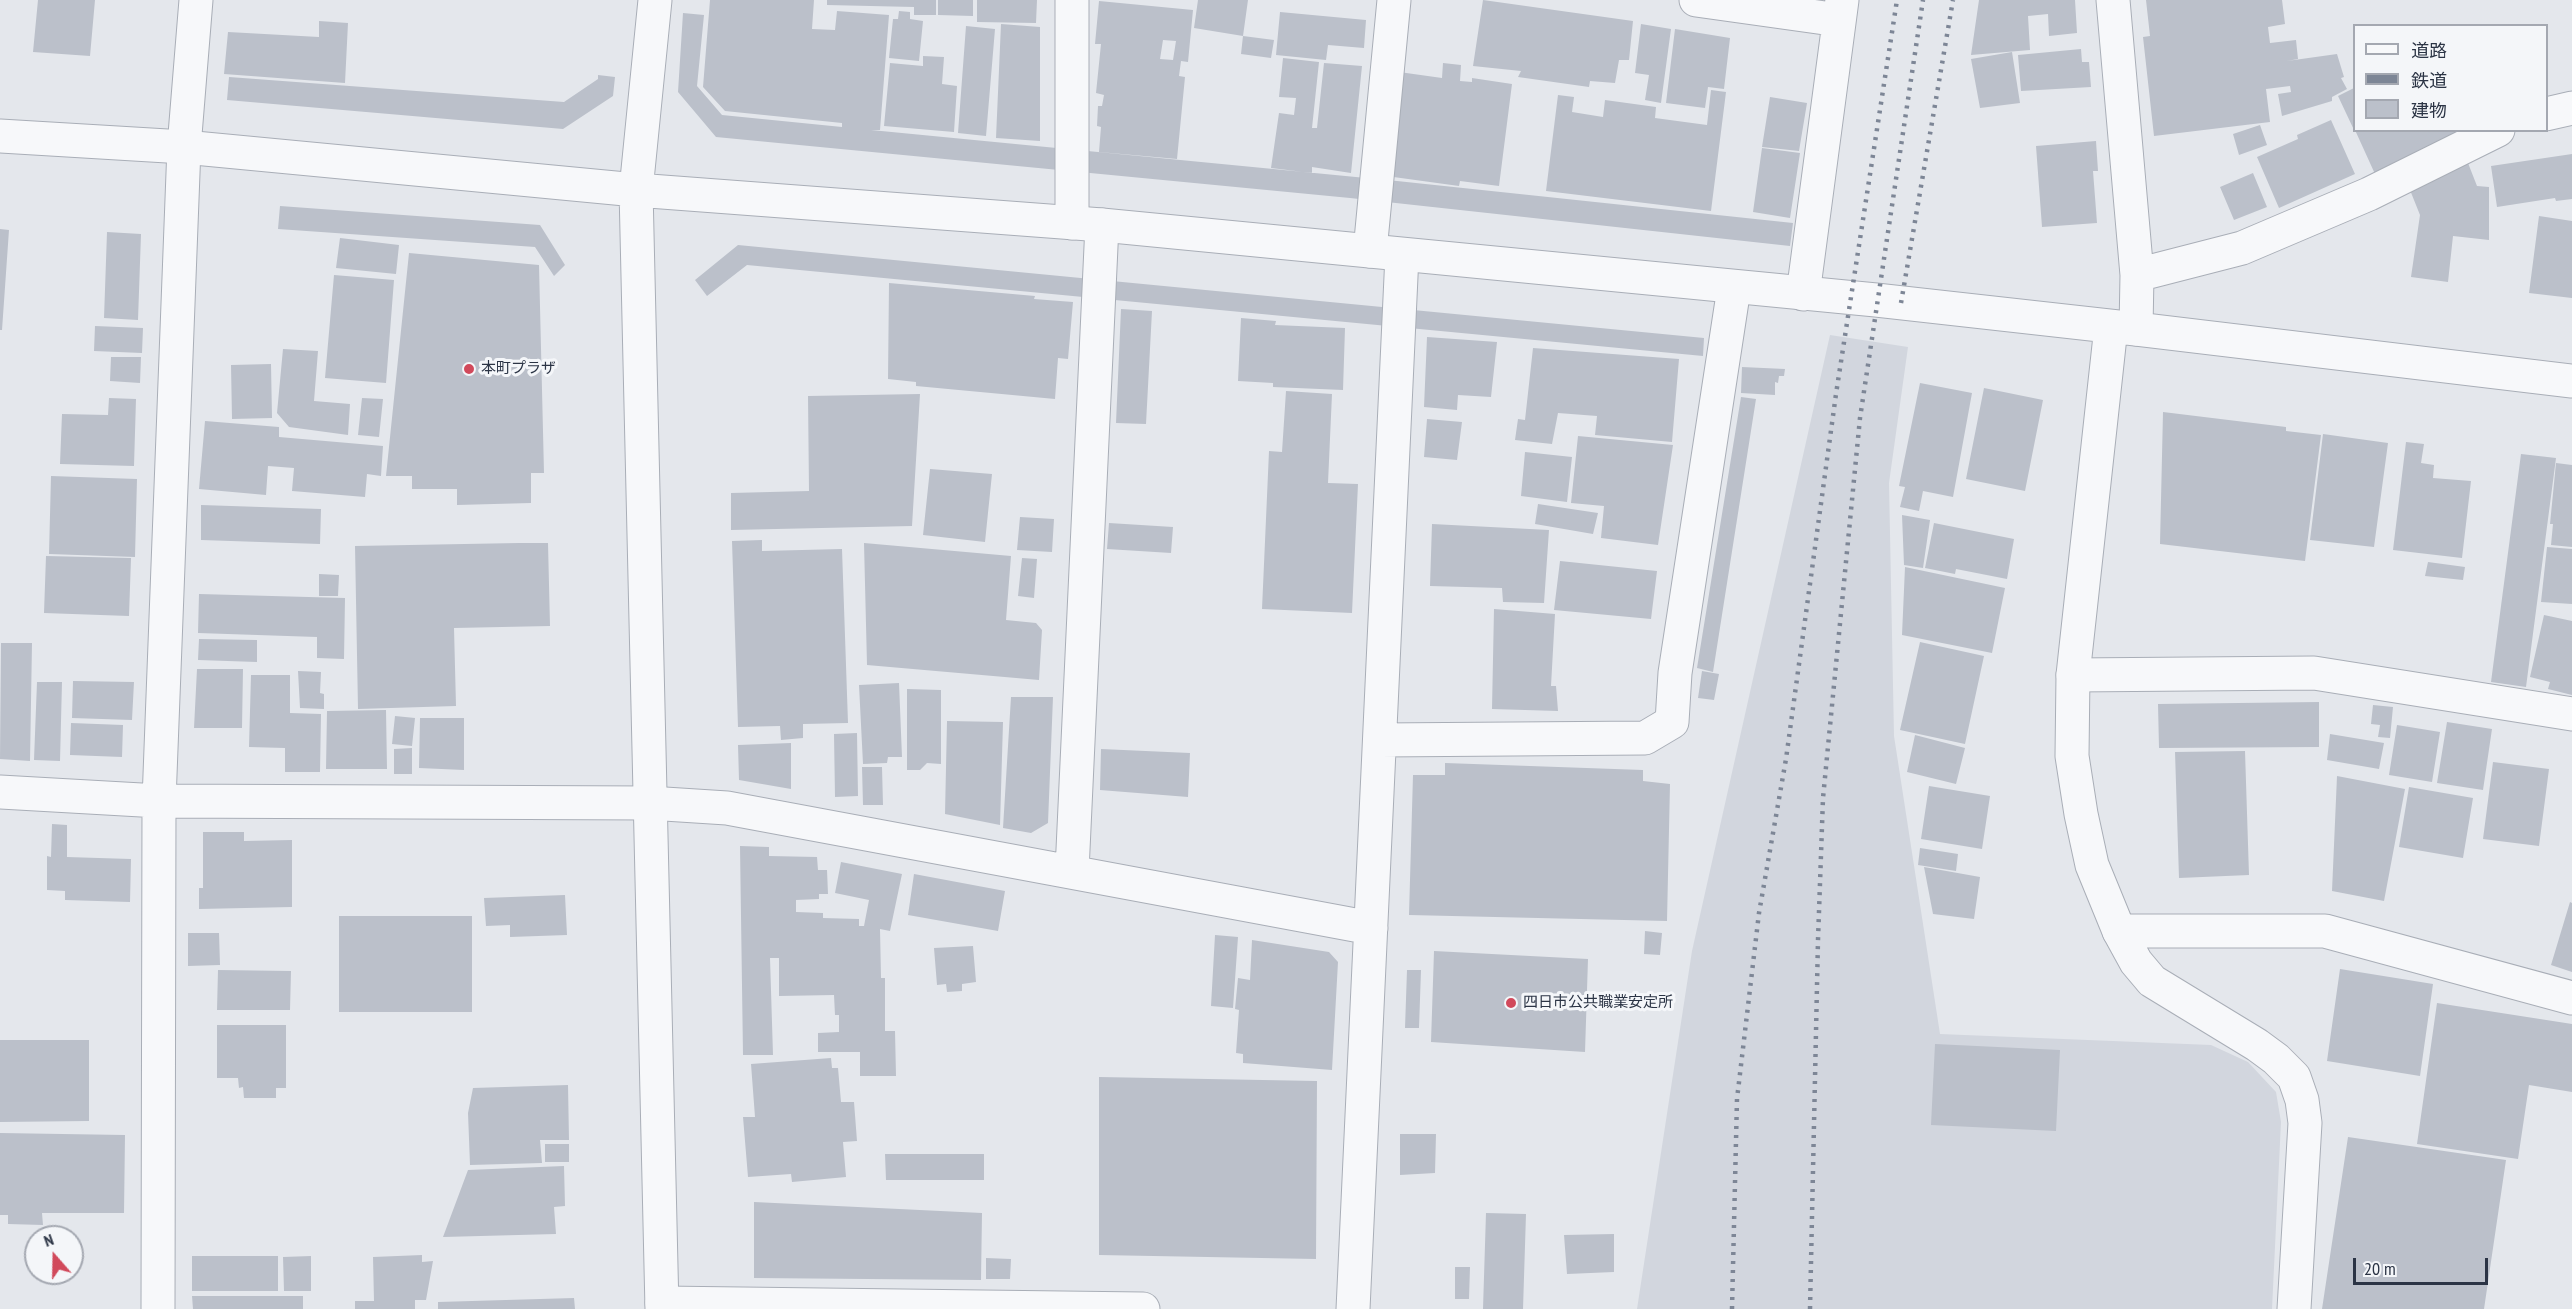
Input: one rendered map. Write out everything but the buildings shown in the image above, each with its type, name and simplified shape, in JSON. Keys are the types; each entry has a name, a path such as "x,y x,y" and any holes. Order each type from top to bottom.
{"street":[{"path":"158,1309 159,801 184,147 196,0"},
{"path":"655,0 636,190 662,1306 1143,1309"},
{"path":"1071,0 1087,224 1072,871"},
{"path":"1370,251 1394,0"},
{"path":"1696,0 1841,10 1803,294"},
{"path":"2113,0 2137,275 2124,328 2073,675 2072,756 2092,865 2119,931 2136,962 2152,981 2257,1046 2276,1059 2294,1077 2302,1100 2305,1123 2294,1309"},
{"path":"2548,114 2572,108"},
{"path":"2137,275 2241,248 2369,194 2494,132"},
{"path":"0,136 184,147 636,190 1087,224 1876,300 2572,381"},
{"path":"1353,1309 1402,255"},
{"path":"1380,740 1645,738 1672,722 1675,673 1734,288"},
{"path":"2073,675 2314,673 2572,714"},
{"path":"0,792 159,801 649,803 727,808 1371,928"},
{"path":"2119,931 2325,931 2572,998"}],"shaded area":[{"path":"1830,335 1908,347 1889,483 1894,736 1940,1034 2211,1045 2248,1062 2276,1092 2281,1122 2272,1309 1637,1309 1692,951"}],"railway":[{"path":"1732,1309 1737,1099 1759,913 1786,759 1836,394 1897,0"},
{"path":"1810,1309 1823,798 1860,418 1923,0"},
{"path":"1901,303 1953,0"}],"place":[{"name":"本町プラザ","path":"469,369"},
{"name":"四日市公共職業安定所","path":"1511,1003"}]}
